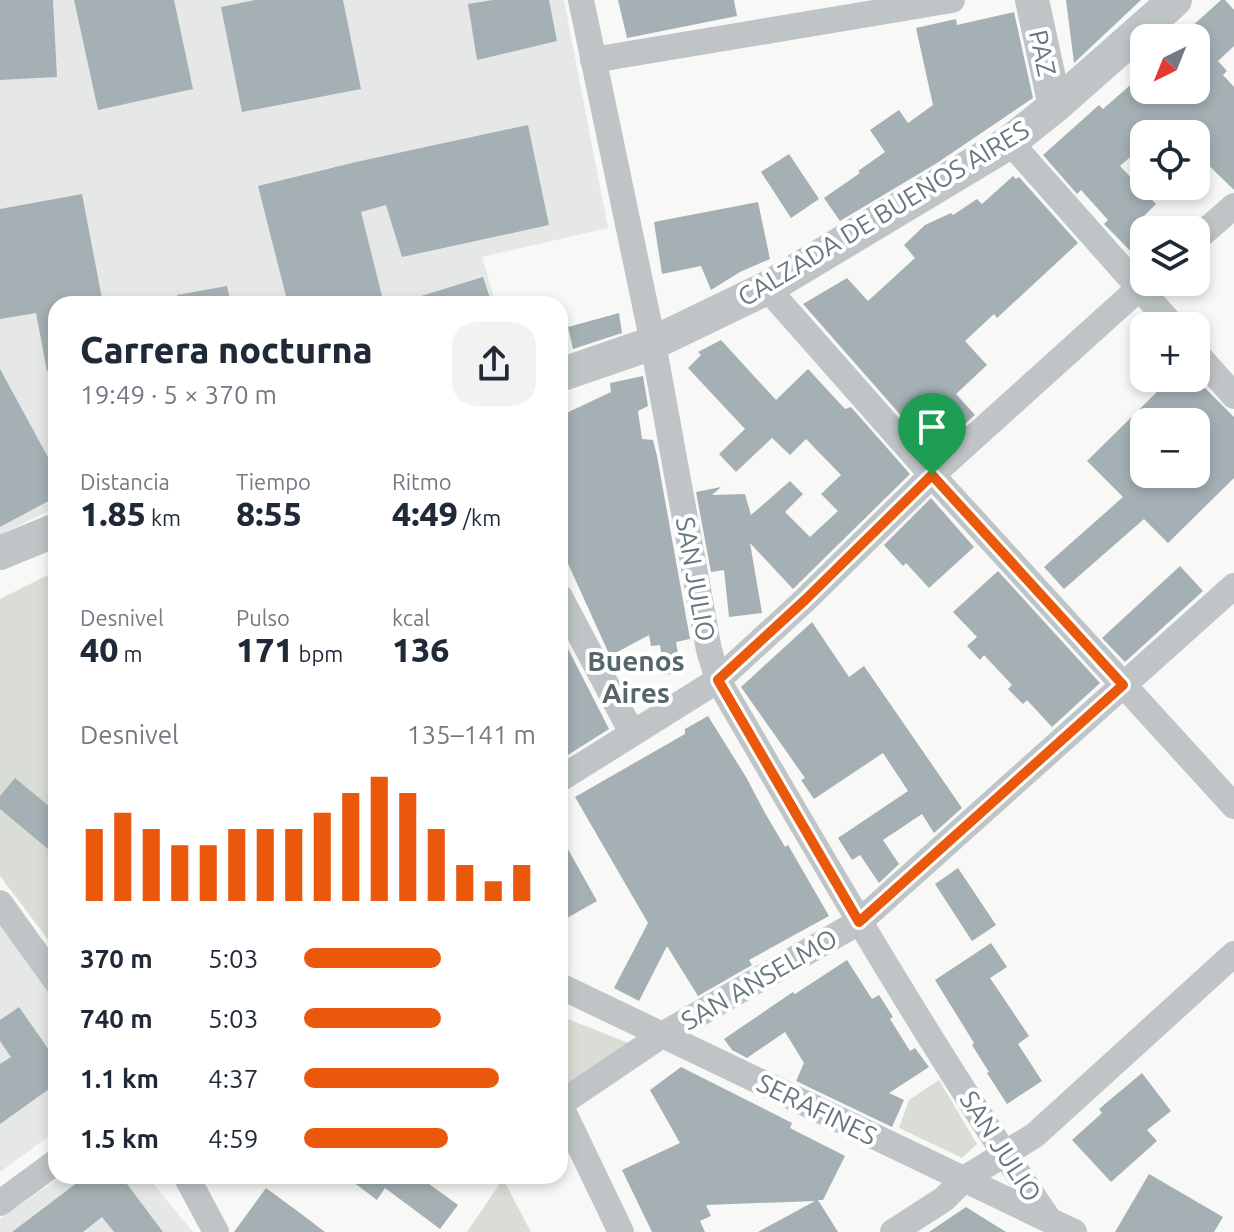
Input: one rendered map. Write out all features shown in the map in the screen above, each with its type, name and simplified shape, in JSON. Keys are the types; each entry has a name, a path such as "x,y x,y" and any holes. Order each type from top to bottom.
{"street":[{"name":"SAN JULIO","path":"581,0 653,343 709,650 718,680 859,922 1048,1218"},
{"path":"593,60 952,0"},
{"name":"PAZ","path":"1032,0 1055,106"},
{"name":"CALZADA DE BUENOS AIRES","path":"568,372 653,343 767,288 1010,142 1175,0"},
{"path":"1010,142 1130,271"},
{"path":"1210,227 1234,206"},
{"path":"767,288 932,475 1234,806"},
{"path":"568,774 718,680 805,600 932,475 1131,296"},
{"path":"1210,369 1234,396"},
{"path":"0,553 48,533"},
{"name":"SAN ANSELMO","path":"568,1099 662,1035 859,922 1234,586"},
{"path":"568,612 632,733"},
{"path":"0,903 48,970"},
{"path":"893,1232 944,1199 964,1179 1035,1135 1234,954"},
{"name":"SERAFINES","path":"568,990 1074,1232"},
{"path":"568,1121 621,1232"},
{"path":"0,1203 48,1168"},
{"path":"190,1184 216,1232"}],"shaded area":[{"path":"0,0 564,0 608,228 482,257 494,296 48,296 48,511 0,535"},
{"path":"48,575 48,939 0,876 0,599"},
{"path":"0,919 48,983 48,1137 0,1172"},
{"path":"568,1019 636,1046 568,1089"},
{"path":"939,1080 977,1144 962,1158 899,1128 909,1100"},
{"path":"50,1184 154,1184 193,1232 0,1232 0,1219"},
{"path":"500,1184 506,1184 531,1232 467,1232"}],"building":[{"path":"0,0 53,0 57,77 0,80"},
{"path":"74,0 174,0 193,89 98,110"},
{"path":"255,0 343,0 361,89 242,112 221,7"},
{"path":"493,0 549,0 557,41 477,60 468,4"},
{"path":"618,0 734,0 737,16 627,38"},
{"path":"1066,0 1141,0 1074,63"},
{"path":"1221,0 1225,0 1234,10 1234,46 1218,61 1227,71 1223,75 1234,87 1234,190 1210,167 1210,120 1130,120 1130,157 1120,166 1130,177 1130,200 1152,200 1156,204 1144,216 1130,216 1130,251 1104,224 1108,220 1081,190 1077,194 1043,155 1099,105 1103,109 1130,85 1130,104 1210,104 1210,24 1194,24"},
{"path":"1014,12 1033,98 937,163 840,221 824,198 885,152 870,130 899,110 908,123 933,105 916,28 956,19 957,25"},
{"path":"528,125 549,225 402,257 386,205 361,212 382,296 286,296 258,186"},
{"path":"789,154 819,199 791,218 761,172"},
{"path":"1013,176 1016,179 1019,177 1078,243 997,318 994,314 965,341 987,365 956,394 975,415 933,452 803,304 847,278 868,301 915,258 904,245 925,225 951,213 953,215 977,199 982,204"},
{"path":"82,194 101,296 48,296 48,371 36,313 0,319 0,209"},
{"path":"758,202 770,259 740,272 711,290 701,266 662,274 654,222"},
{"path":"483,277 489,296 421,296"},
{"path":"227,286 229,296 177,296"},
{"path":"619,313 622,333 573,349 568,327"},
{"path":"721,340 776,400 808,369 845,409 851,407 910,474 793,589 750,543 762,613 729,617 724,570 711,572 696,492 721,487 712,495 745,494 751,515 790,481 803,494 785,512 810,537 838,511 821,494 841,475 806,439 790,455 772,438 736,472 719,454 745,429 688,368 701,355 698,352"},
{"path":"0,369 48,457 48,501 0,527"},
{"path":"643,376 648,406 638,411 642,439 653,440 657,456 690,639 676,642 681,672 664,675 660,645 651,646 649,635 610,656 568,564 568,412 611,392 610,383"},
{"path":"1157,392 1209,392 1234,417 1234,478 1168,543 1144,519 1064,589 1044,567 1123,497 1087,461 1130,419 1130,488 1210,488 1210,408 1141,408"},
{"path":"931,498 974,547 929,588 884,545"},
{"path":"1180,566 1203,591 1125,662 1102,638"},
{"path":"998,571 1100,683 1052,727 1027,700 1023,704 1008,689 1012,685 984,655 980,660 967,646 977,637 953,612"},
{"path":"812,622 849,677 864,666 962,808 934,833 922,814 883,840 899,864 879,883 860,855 852,860 838,838 908,791 883,753 814,799 801,780 805,778 741,687"},
{"path":"568,649 609,729 568,755"},
{"path":"708,716 829,916 749,960 752,965 698,996 667,946 639,1001 614,988 648,923 575,797 685,734 685,729"},
{"path":"15,778 48,805 48,849 0,809 0,796"},
{"path":"568,849 597,901 568,917"},
{"path":"958,868 996,925 972,941 935,884"},
{"path":"991,943 1007,967 990,978 1029,1036 1018,1044 1042,1081 1007,1104 935,980"},
{"path":"847,960 872,999 879,995 910,1051 915,1048 929,1067 889,1093 904,1100 892,1127 796,1081 804,1063 785,1032 747,1058 732,1050 724,1039"},
{"path":"19,1007 48,1049 48,1090 0,1124 0,1064 11,1057 0,1041 0,1020"},
{"path":"681,1067 792,1123 790,1128 845,1156 823,1200 818,1200 838,1232 758,1232 815,1201 706,1205 711,1216 700,1221 705,1232 652,1232 622,1170 680,1143 650,1090"},
{"path":"1142,1073 1171,1111 1147,1130 1157,1141 1111,1182 1072,1140 1102,1113 1099,1109"},
{"path":"1149,1174 1223,1217 1214,1232 1115,1232"},
{"path":"75,1184 127,1184 163,1232 114,1232 102,1217 83,1232 12,1232"},
{"path":"356,1184 429,1184 458,1205 440,1229 385,1188 377,1200"},
{"path":"266,1188 296,1210 325,1232 234,1232"},
{"path":"966,1207 1006,1232 929,1232"}],"district":[{"name":"Buenos Aires","path":"636,676"}],"route":[{"path":"932,475 1123,685 859,922 718,680 805,600 932,475"}]}
